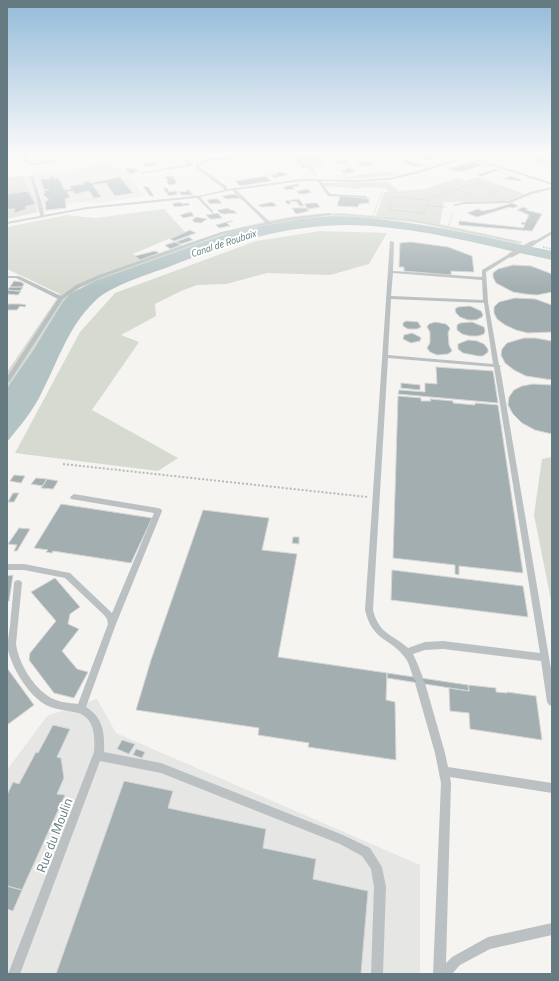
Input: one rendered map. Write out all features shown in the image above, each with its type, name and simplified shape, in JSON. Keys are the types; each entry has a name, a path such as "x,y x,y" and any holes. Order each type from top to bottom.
{"street":[{"path":"38,199 42,216"},
{"path":"7,223 114,204 168,199"},
{"path":"200,199 212,212"},
{"path":"243,199 269,223"},
{"path":"455,206 464,203 510,202 518,199"},
{"path":"7,381 61,298 85,282 179,247 222,233 269,223 329,214"},
{"path":"552,232 537,244 484,271 486,302 498,366 552,702"},
{"path":"392,242 370,617 375,629 406,653 412,660 444,771 446,796 439,974"},
{"path":"391,272 484,279"},
{"path":"7,277 17,277 61,298"},
{"path":"389,297 486,302"},
{"path":"386,356 498,366"},
{"path":"74,497 158,511 112,624 81,710"},
{"path":"7,567 24,567 67,575 107,613 112,624"},
{"name":"Rue du Moulin","path":"14,974 98,756 100,744 98,727 94,718 90,714 54,703 43,697 36,690 16,662 12,644 11,624 18,583"},
{"path":"406,653 425,646 443,645 545,658"},
{"path":"98,756 161,768 343,840 366,852 376,867 380,887 377,974"},
{"path":"444,771 552,788"},
{"path":"444,974 456,960 488,943 552,929"}],"path":[{"path":"373,216 379,199"},
{"path":"392,199 389,210 424,213 424,207 428,206 455,206 448,227"},
{"path":"414,199 429,200 432,199"},
{"path":"428,206 429,200"},
{"path":"329,214 373,216 411,220 518,242"},
{"path":"537,244 552,249"},
{"path":"63,464 376,498"}],"shaded area":[{"path":"7,199 35,199 38,205 35,207 38,212 7,219"},
{"path":"34,199 126,199 97,203 77,202 67,204 66,208 38,212 35,207 37,205"},
{"path":"382,199 513,199 508,201 444,202 440,224 523,242 520,244 419,223 333,216 303,219 232,232 80,288 62,303 34,349 7,388 7,372 60,294 7,269 7,227 67,215 95,218 164,209 185,232 133,254 140,260 211,236 283,218 333,213 376,216"},
{"path":"320,231 387,233 369,264 330,275 267,273 226,284 197,285 155,304 156,316 121,335 139,342 92,410 178,458 158,471 15,453 80,332 115,293 256,241"},
{"path":"552,457 552,605 534,515 542,459"},
{"path":"97,699 116,733 420,865 420,974 7,974 7,770 47,716"}],"water":[{"name":"Canal de Roubaix","path":"333,216 389,220 470,234 552,251 552,260 426,233 375,226 349,225 303,228 280,232 214,250 121,285 102,295 95,301 71,333 35,406 7,442 7,388 34,349 62,303 70,294 95,281 232,232 300,219"}],"building":[{"path":"7,199 32,199 35,204 25,207 28,208 16,213 14,212 15,209 7,209"},
{"path":"48,199 66,199 66,208 46,210 45,201 49,200"},
{"path":"218,199 222,203 210,204 207,200"},
{"path":"299,199 304,206 300,206 296,201 289,202 291,204 287,204 285,201"},
{"path":"339,199 369,199 369,203 359,204 358,207 337,206"},
{"path":"180,202 182,204 188,203 190,205 175,207 172,204"},
{"path":"272,202 277,206 261,207 258,205"},
{"path":"317,203 320,207 308,209 304,204"},
{"path":"512,203 518,206 513,208 509,207 477,217 467,213 478,209 482,211 493,209"},
{"path":"523,207 528,209 526,210 542,214 532,231 459,225 459,221 523,228 525,225 521,224 522,222 525,223 529,215 517,210"},
{"path":"228,208 237,213 224,214 217,210"},
{"path":"292,208 306,208 309,211 296,214"},
{"path":"191,212 194,216 183,218 180,215"},
{"path":"218,213 222,218 210,219 206,215"},
{"path":"196,217 207,219 201,223 193,222 194,221 192,220"},
{"path":"230,221 233,221 227,223 230,226 219,228 216,225"},
{"path":"190,230 196,233 174,241 170,239"},
{"path":"189,237 193,240 181,244 176,242"},
{"path":"175,242 181,245 170,249 165,245"},
{"path":"411,242 448,247 472,256 474,272 451,271 451,275 404,271 404,267 399,267 400,243"},
{"path":"155,251 159,253 140,260 135,256"},
{"path":"513,265 531,266 552,274 552,292 537,295 525,294 513,292 496,283 493,273 498,269"},
{"path":"14,281 24,284 22,287 10,287"},
{"path":"10,287 23,287 20,291 7,290"},
{"path":"7,290 21,291 18,295 7,294"},
{"path":"515,298 535,299 552,305 552,332 528,333 516,330 497,319 494,313 494,307 499,302"},
{"path":"8,304 26,305 25,307 20,306 17,310 7,310"},
{"path":"470,306 481,311 483,315 482,317 476,320 468,320 460,317 456,313 455,309 458,307"},
{"path":"406,321 418,322 421,327 417,329 408,329 403,326 403,323"},
{"path":"435,322 446,324 450,328 448,333 449,345 452,351 448,354 437,355 430,352 427,348 430,343 430,332 427,327 429,324"},
{"path":"472,322 484,327 484,334 470,336 462,334 457,330 457,325 460,323"},
{"path":"412,333 421,338 420,341 411,343 403,339 404,335"},
{"path":"524,338 552,341 552,380 526,376 514,370 505,363 501,355 502,349 507,343"},
{"path":"468,340 477,341 484,344 488,349 488,352 483,356 463,353 458,349 458,344"},
{"path":"436,367 493,371 498,403 398,394 399,390 425,392 425,383 437,384"},
{"path":"401,383 420,385 420,390 401,388"},
{"path":"533,384 552,385 552,434 535,430 522,423 513,414 508,405 509,397 514,390 522,386"},
{"path":"398,396 421,398 421,401 431,401 430,399 475,405 475,403 498,405 523,573 459,566 459,575 455,574 455,565 393,558"},
{"path":"14,475 25,476 21,483 10,481"},
{"path":"36,478 47,479 43,486 31,484"},
{"path":"47,479 58,481 53,489 41,488"},
{"path":"13,493 19,493 14,502 8,502"},
{"path":"61,504 152,518 131,563 53,551 52,553 46,552 48,550 34,548"},
{"path":"203,510 269,518 262,550 297,554 278,657 387,673 386,700 395,702 396,760 308,747 309,743 258,735 259,728 136,710 151,660"},
{"path":"19,528 30,529 17,551 14,551 17,545 8,544"},
{"path":"293,537 299,537 299,544 292,543"},
{"path":"392,570 523,586 528,617 391,600"},
{"path":"13,575 9,601 7,602 7,576"},
{"path":"55,578 80,607 70,614 68,624 79,629 62,651 77,669 88,672 74,698 54,693 29,660 30,653 56,621 31,592"},
{"path":"7,668 34,705 7,725"},
{"path":"387,673 468,685 469,691 387,678"},
{"path":"468,685 496,688 496,692 536,696 542,740 470,729 469,713 450,711 449,688 469,691"},
{"path":"53,725 70,729 57,757 61,758 64,778 57,794 65,795 22,890 7,886 7,795 13,782 19,784 36,752 38,753"},
{"path":"122,740 135,744 129,754 117,749"},
{"path":"136,749 145,752 142,758 133,755"},
{"path":"124,781 173,791 168,808 266,829 263,848 316,859 313,879 368,891 361,974 56,974"},
{"path":"7,886 22,890 13,911 7,909"}]}
